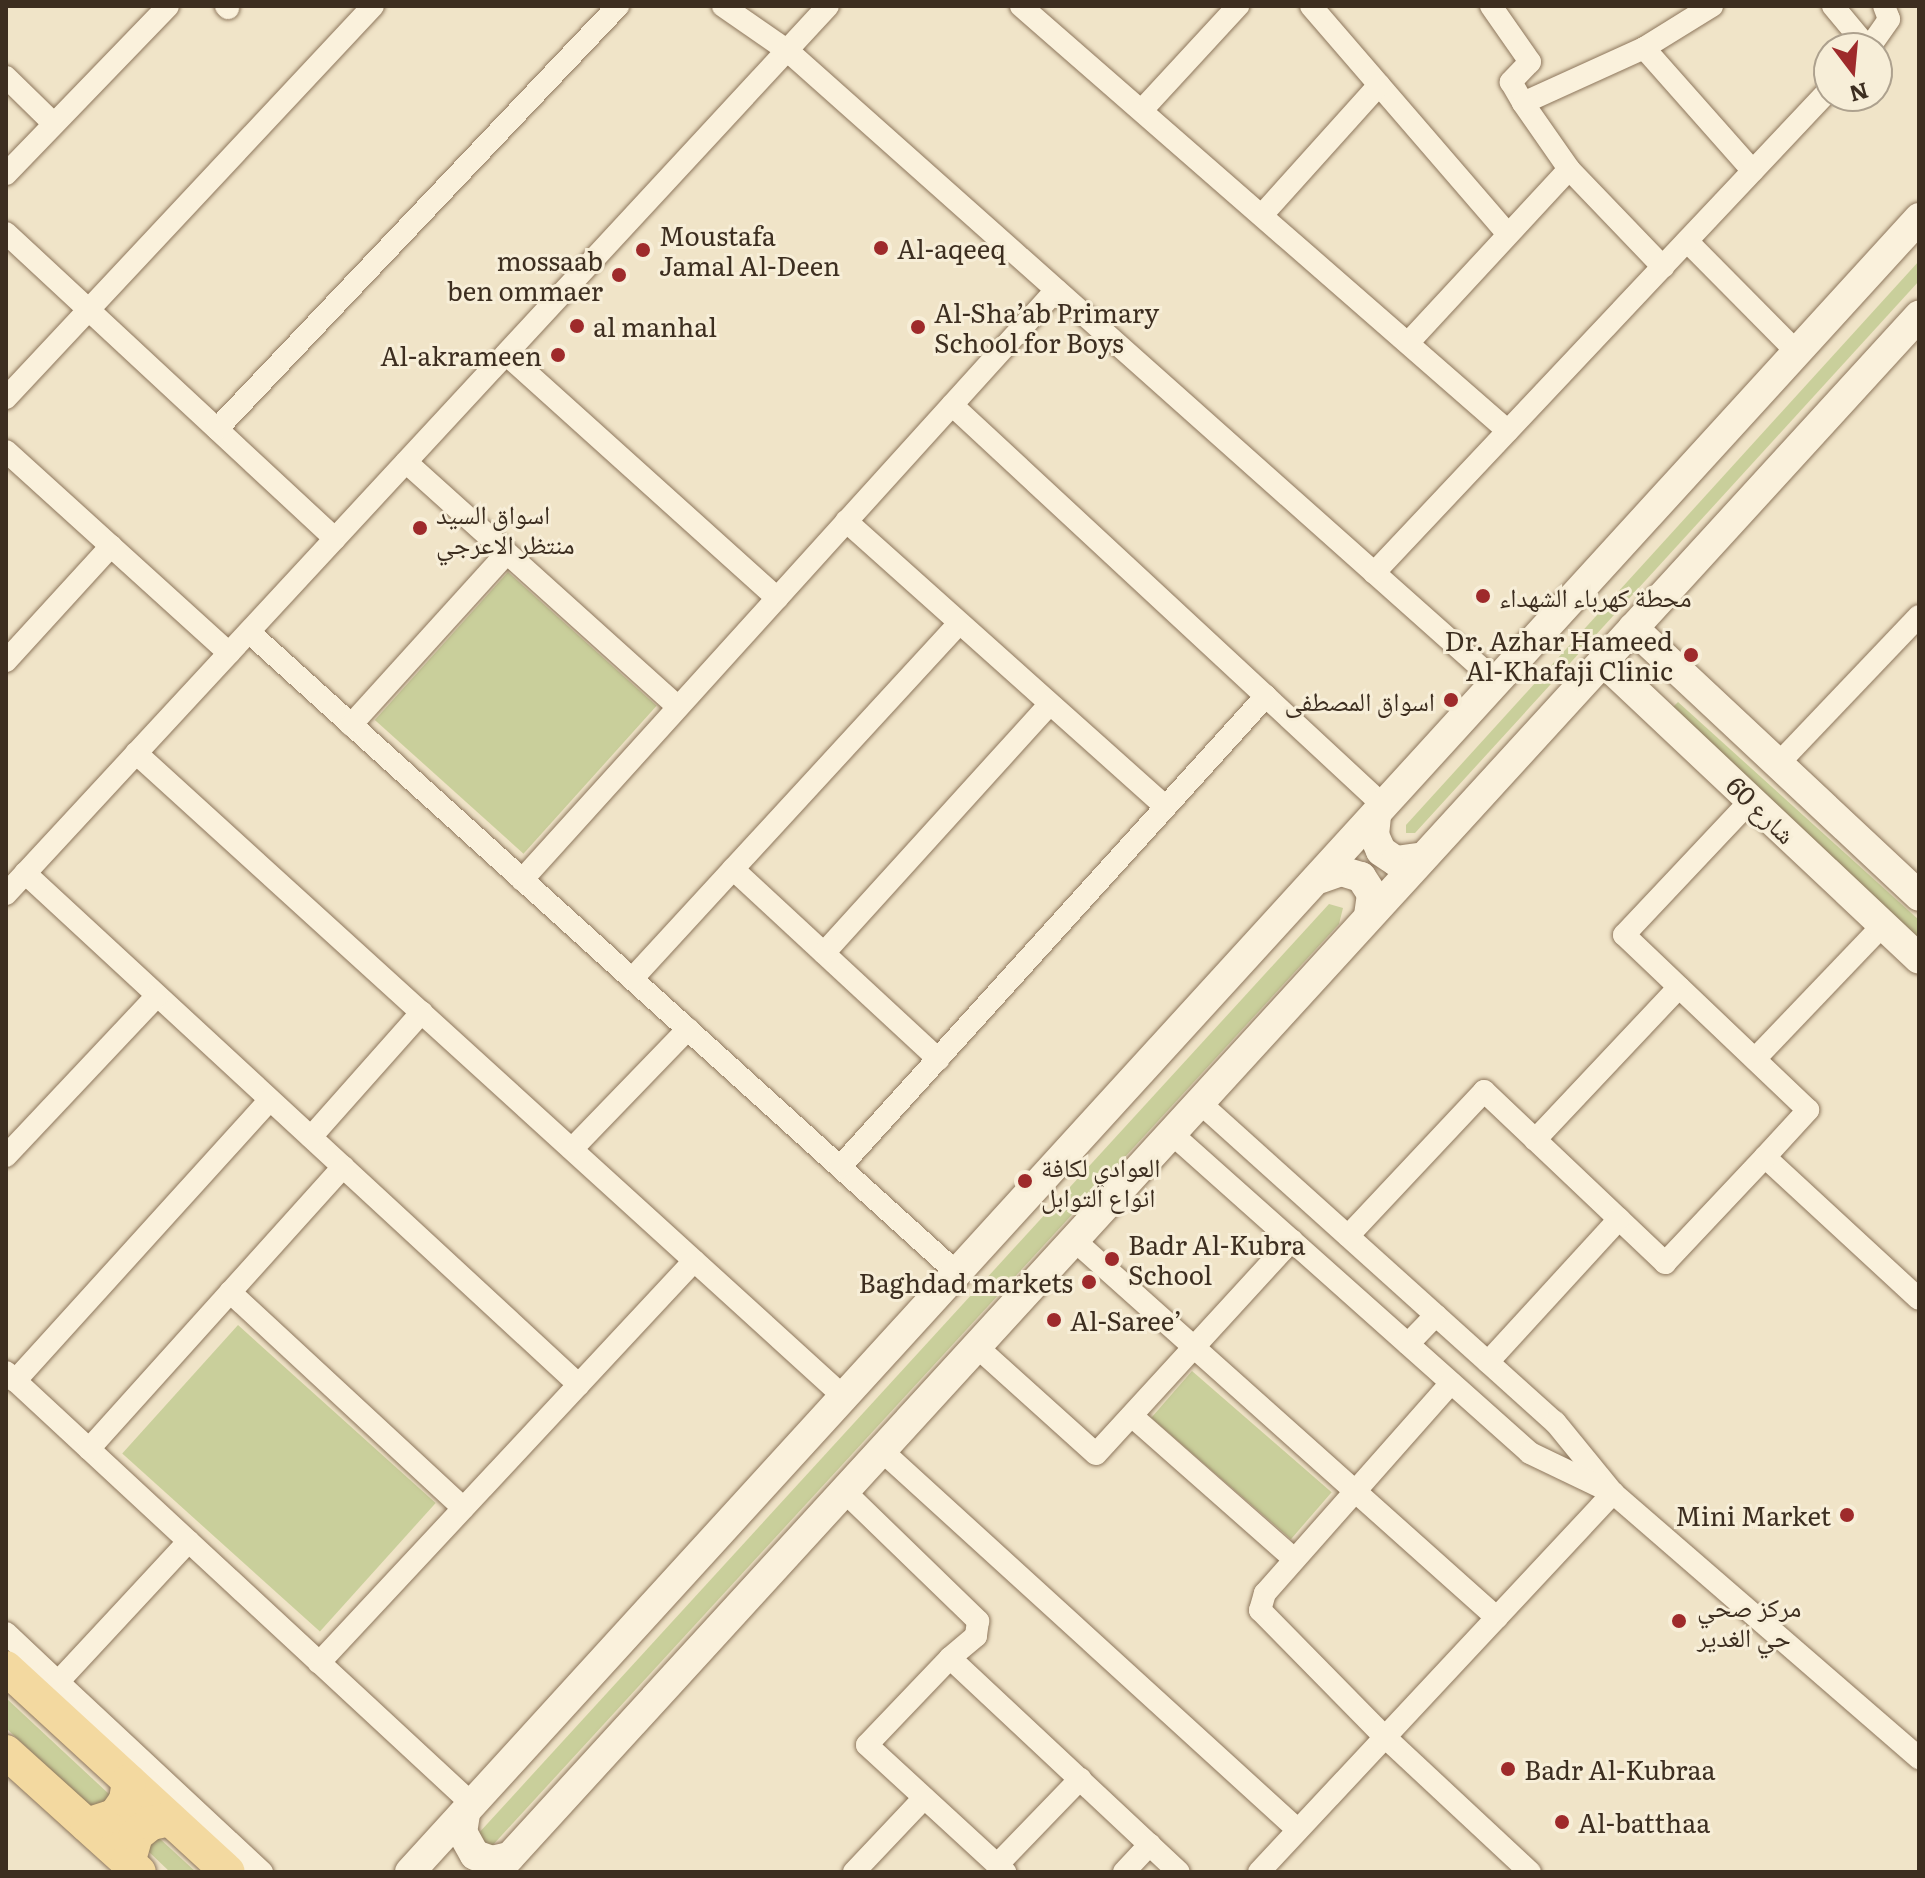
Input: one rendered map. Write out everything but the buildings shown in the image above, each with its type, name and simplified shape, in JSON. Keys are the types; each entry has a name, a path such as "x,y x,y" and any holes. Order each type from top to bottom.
{"main road":[{"path":"410,1872 1321,878 1919,218"},
{"path":"468,1809 462,1832 475,1855 503,1865 1919,316"},
{"name":"شارع 60","path":"1633,628 1778,764 1915,885"},
{"name":"شارع 60","path":"1603,661 1919,959"},
{"path":"1663,717 1671,694 1694,686"},
{"path":"1381,812 1376,843 1388,857 1406,862 1423,857"},
{"path":"1321,878 1341,871 1361,877 1372,894 1369,915"},
{"path":"6,1668 228,1872"},
{"path":"6,1752 134,1867"},
{"path":"87,1825 106,1821 121,1809 129,1781"},
{"path":"134,1867 136,1835 151,1823 170,1819"}],"street":[{"path":"6,174 168,6"},
{"path":"6,398 91,312 373,6"},
{"path":"217,429 618,6"},
{"path":"723,6 788,51 1498,683"},
{"path":"7,891 828,6"},
{"path":"1021,6 1508,431"},
{"path":"1142,110 1238,6"},
{"path":"1311,6 1507,233"},
{"path":"1491,6 1530,62 1511,82 1523,103 1569,169 1663,267"},
{"path":"1523,103 1644,48 1712,6"},
{"path":"1833,6 1855,32"},
{"path":"1880,32 1889,19 1884,6"},
{"path":"1644,48 1753,171"},
{"path":"6,77 54,124"},
{"path":"1262,215 1379,85"},
{"path":"1374,573 1813,107"},
{"path":"1408,343 1569,169"},
{"path":"6,233 335,539"},
{"path":"1687,241 1797,352"},
{"path":"522,880 1056,290"},
{"path":"506,354 777,598"},
{"path":"952,405 1266,696 1381,812"},
{"path":"6,451 229,653"},
{"path":"406,462 678,707"},
{"path":"846,521 1166,807"},
{"path":"8,654 111,546"},
{"path":"351,725 507,553"},
{"path":"1778,764 1919,616"},
{"path":"632,979 959,623"},
{"path":"249,632 958,1274"},
{"path":"840,1167 1266,696"},
{"path":"824,953 1050,704"},
{"path":"136,753 845,1398"},
{"path":"1348,1236 1484,1091 1665,1263 1765,1157 1808,1110 1624,935 1752,799"},
{"path":"733,869 938,1059"},
{"path":"25,873 579,1385"},
{"path":"1755,1059 1882,926"},
{"path":"1535,1140 1679,987"},
{"path":"6,1156 157,996"},
{"path":"311,1137 422,1012"},
{"path":"572,1149 688,1029"},
{"path":"270,1100 11,1376 319,1663 468,1809"},
{"path":"1199,1102 1555,1422 1613,1493 1917,1752"},
{"path":"1171,1133 1530,1453 1613,1493"},
{"path":"1765,1157 1919,1299"},
{"path":"89,1449 343,1167"},
{"path":"1488,1362 1619,1219"},
{"path":"1074,1240 1497,1618"},
{"path":"976,1346 1096,1454 1292,1240"},
{"path":"319,1663 694,1261"},
{"path":"230,1292 463,1508"},
{"path":"1408,1344 1436,1315"},
{"path":"1451,1383 1294,1559 1259,1602 1260,1610 1385,1737 1530,1872"},
{"path":"1133,1417 1294,1559"},
{"path":"881,1450 1298,1830"},
{"path":"844,1491 978,1621 976,1636 950,1658 867,1745 1001,1869 1080,1779"},
{"path":"1259,1872 1613,1493"},
{"path":"58,1682 189,1541"},
{"path":"6,1633 262,1872"},
{"path":"950,1658 1179,1872"},
{"path":"854,1872 924,1798"},
{"path":"1124,1872 1150,1844"}],"green space":[{"path":"1919,261 1919,281 1415,833 1406,833 1406,825"},
{"path":"508,572 657,706 523,854 375,720"},
{"path":"1678,702 1919,920 1919,942 1672,708"},
{"path":"1329,904 1343,908 1339,924 491,1847 483,1850 477,1835"},
{"path":"238,1325 436,1503 320,1632 122,1454"},
{"path":"1192,1371 1332,1492 1291,1539 1151,1418"},
{"path":"6,1698 114,1798 99,1814 6,1728"},
{"path":"159,1838 196,1872 170,1872 148,1851 144,1839"}],"place":[{"name":"Al-aqeeq","path":"881,248"},
{"name":"Moustafa Jamal Al-Deen","path":"643,250"},
{"name":"mossaab ben ommaer","path":"619,275"},
{"name":"al manhal","path":"577,326"},
{"name":"Al-Sha’ab Primary School for Boys","path":"918,327"},
{"name":"Al-akrameen","path":"558,355"},
{"name":"اسواق السيد منتظر الاعرجي","path":"420,528"},
{"name":"محطة كهرباء الشهداء","path":"1483,596"},
{"name":"Dr. Azhar Hameed Al-Khafaji Clinic","path":"1691,655"},
{"name":"اسواق المصطفى","path":"1451,700"},
{"name":"العوادي لكافة انواع التوابل","path":"1025,1181"},
{"name":"Badr Al-Kubra School","path":"1112,1259"},
{"name":"Baghdad markets","path":"1089,1282"},
{"name":"Al-Saree’","path":"1054,1320"},
{"name":"Mini Market","path":"1847,1515"},
{"name":"مركز صحي حي الغدير","path":"1679,1621"},
{"name":"Badr Al-Kubraa","path":"1508,1769"},
{"name":"Al-batthaa","path":"1562,1822"}]}
